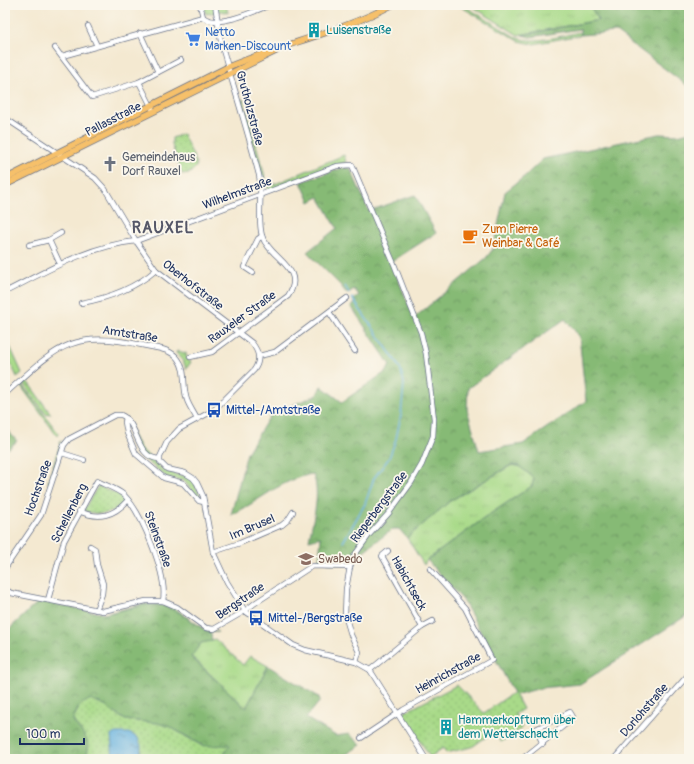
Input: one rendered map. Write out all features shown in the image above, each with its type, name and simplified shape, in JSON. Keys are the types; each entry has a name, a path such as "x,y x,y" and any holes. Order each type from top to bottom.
{"main road":[{"path":"290,44 371,16 392,5"},
{"name":"Pallasstraße","path":"5,184 228,67 262,53 290,44"},
{"name":"Pallasstraße","path":"152,108 290,44"},
{"name":"Pallasstraße","path":"5,179 60,154"}],"street":[{"path":"200,5 203,17"},
{"name":"Grutholzstraße","path":"215,5 223,49 259,176 261,194"},
{"path":"62,56 140,33 203,17 212,21 218,21 244,15 270,5"},
{"path":"88,26 96,46"},
{"path":"140,33 158,72"},
{"path":"55,48 92,96 139,82 181,60"},
{"path":"139,82 152,108"},
{"path":"5,118 60,154 100,184 136,241"},
{"name":"Wilhelmstraße","path":"5,292 60,264 104,246 136,241 337,166 352,165"},
{"name":"Rieperbergstraße","path":"352,165 421,333 432,391 434,419 433,436 422,464 411,483 389,513 369,535 354,556 350,567 345,605 348,627 359,652 356,662"},
{"path":"253,273 244,267 258,239 262,236 261,194"},
{"path":"28,245 49,240 61,233"},
{"name":"Rauxeler Straße","path":"190,357 212,352 237,332 288,296 292,290 293,274 268,247 262,236"},
{"path":"49,240 60,264"},
{"name":"Oberhofstraße","path":"136,241 156,270 252,343 259,356"},
{"path":"81,303 104,298 125,291 156,270"},
{"path":"347,298 275,352 259,356 258,364 254,370 214,410 179,429 167,442 160,459 161,463 168,469 185,473 193,478 201,491 213,552 227,582 245,611 293,645 305,650 356,662 370,670 426,759"},
{"path":"329,312 355,351"},
{"name":"Amtstraße","path":"5,394 59,349 82,340 105,338 167,351 176,356 182,364 187,401 197,419"},
{"name":"Hochstraße","path":"5,568 41,514 64,445 69,439 115,415 121,415 126,418"},
{"path":"126,418 144,450 153,458 160,459"},
{"path":"126,418 124,422 127,433 136,454 164,478 183,483 199,501 204,502"},
{"name":"Hochstraße","path":"62,453 84,460"},
{"name":"Steinstraße","path":"97,481 123,494 143,523 155,555 164,588 163,601"},
{"name":"Schellenberg","path":"48,600 64,541 79,511 97,481"},
{"path":"79,511 91,515 107,516 116,512 128,500"},
{"name":"Im Brusel","path":"213,552 240,544 282,525 288,520 293,512"},
{"path":"90,546 95,549 97,565 103,584 102,594 96,610"},
{"name":"Habichtseck","path":"388,550 382,556 422,627"},
{"name":"Bergstraße","path":"5,589 11,592 48,600 108,611 146,601 163,601 177,606 206,628 211,629 217,628 245,611 312,566 350,567"},
{"name":"Heinrichstraße","path":"361,738 399,715 403,710 492,660 465,608 430,569"},
{"name":"Habichtseck","path":"370,670 422,627 433,621"},
{"name":"Dorlohstraße","path":"614,759 689,674"},
{"path":"522,759 543,744 571,720 573,717 570,712 536,729 543,744"}],"green space":[{"path":"203,5 226,5 228,13 221,11 206,14"},
{"path":"458,5 463,5 517,38 525,40 540,40 580,32 581,35 533,44 519,41"},
{"path":"470,5 589,5 599,20 518,35"},
{"path":"589,5 689,5 689,87 616,32 581,35 580,29 530,37 522,35 599,20"},
{"path":"243,99 268,187 344,155 346,162 270,190 265,186 241,100"},
{"path":"689,132 689,614 580,684 541,688 515,695 463,600 427,560 493,512 532,486 534,478 519,466 511,465 450,501 407,538 399,529 393,529 362,552 358,560 351,560 344,563 328,563 328,561 319,560 321,537 309,540 316,498 313,474 301,477 280,486 231,515 247,453 273,413 317,395 321,386 342,402 387,371 390,365 351,306 355,303 353,300 359,295 354,289 347,294 307,252 337,228 319,197 310,202 301,182 342,168 350,168 369,211 415,195 436,233 391,262 414,318 486,258 493,249 505,192 543,159 659,134 678,135","holes":["565,319 579,336 586,401 523,444 479,451 467,409 468,388"]},
{"path":"183,134 196,162 196,167 190,173 182,174 172,145 172,138"},
{"path":"8,342 22,373 17,377 5,351 5,343"},
{"path":"177,351 186,353 187,360 191,362 186,369 183,360 176,353"},
{"path":"27,381 51,414 45,413 23,383"},
{"path":"22,385 59,434 57,436 21,386"},
{"path":"126,421 140,448 164,471 182,476 184,475 193,480 202,499 196,495 184,481 166,477 139,454"},
{"path":"5,428 17,441 8,449 5,446"},
{"path":"61,440 61,444 50,484 48,483"},
{"path":"512,465 519,466 534,478 532,486 493,512 427,560 424,565 407,538 450,501"},
{"path":"98,486 118,494 124,502 110,512 100,514 83,511"},
{"path":"39,601 105,614 145,605 161,605 178,612 211,634 212,641 201,643 191,657 246,708 268,666 319,697 320,701 306,718 336,736 349,734 361,745 339,759 209,759 222,756 170,727 157,723 125,720 100,703 78,708 73,720 87,740 88,744 87,754 80,759 5,759 5,633"},
{"path":"154,603 173,607 207,631 218,632 207,633 137,606 119,613 104,614 142,604"},
{"path":"215,639 243,665 250,656 268,666 246,708 191,656 201,643"},
{"path":"457,685 484,713 514,692 523,709 515,714 522,728 501,742 493,732 472,747 446,753 443,748 430,757 403,713"},
{"path":"89,700 100,703 125,720 157,723 170,727 202,746 230,745 222,756 209,759 80,759 87,754 88,744 87,740 73,720 80,705"}],"water":[{"path":"116,733 129,733 138,738 141,746 140,759 113,759 111,735"}],"waterway":[{"path":"345,286 349,293"},
{"path":"343,542 365,504 374,478 389,458 396,439 401,415 404,383 397,363 352,298"}],"place":[{"name":"Luisenstraße","path":"314,30"},
{"name":"Netto Marken-Discount","path":"193,39"},
{"name":"Gemeindehaus Dorf Rauxel","path":"110,164"},
{"name":"Zum Pierre Weinbar & Café","path":"470,236"},
{"name":"Mittel-/Amtstraße","path":"214,410"},
{"name":"Swabedo","path":"306,559"},
{"name":"Mittel-/Bergstraße","path":"256,618"},
{"name":"Hammerkopfturm über dem Wetterschacht","path":"446,727"}],"district":[{"name":"RAUXEL","path":"163,227"}]}
